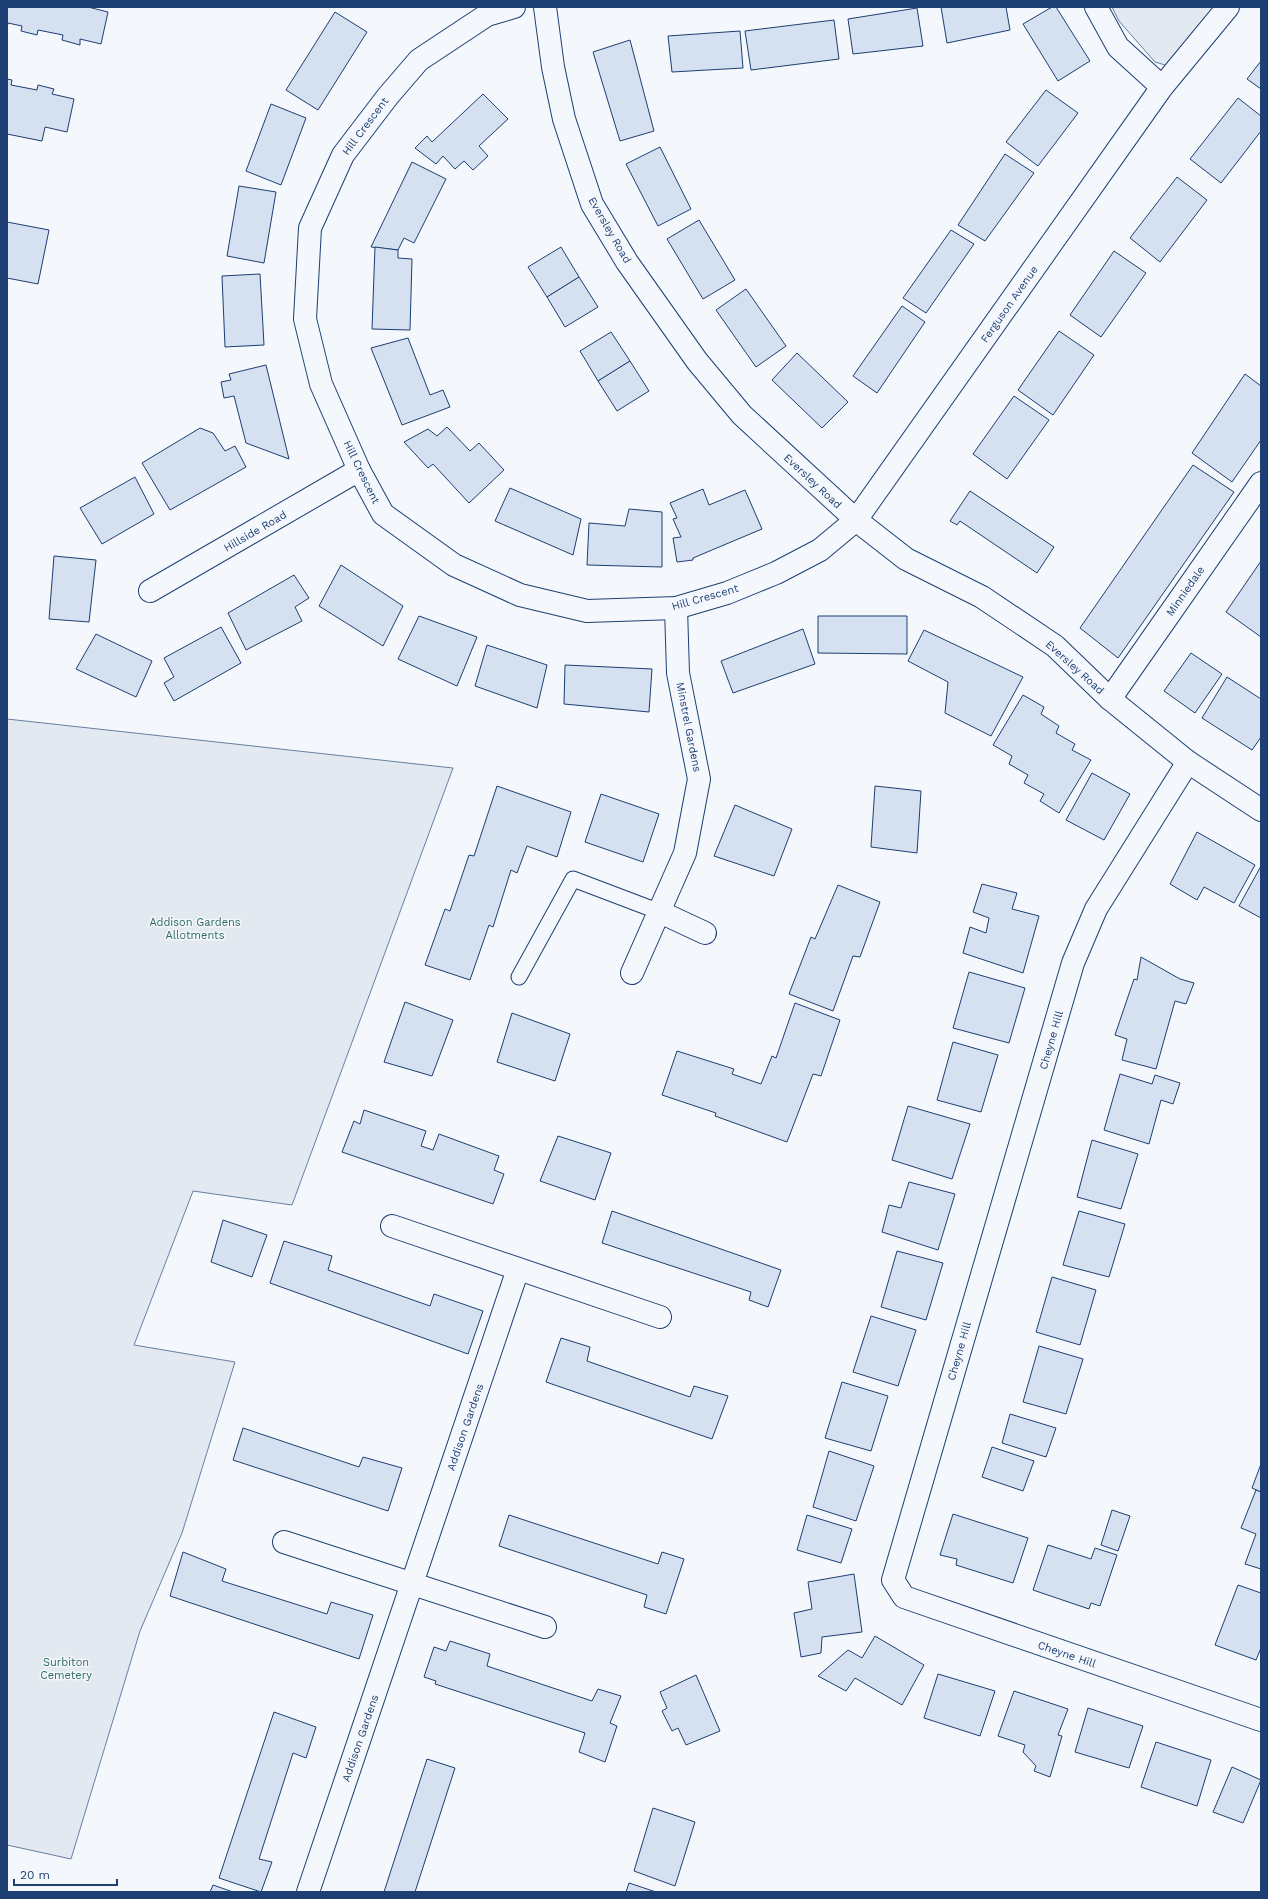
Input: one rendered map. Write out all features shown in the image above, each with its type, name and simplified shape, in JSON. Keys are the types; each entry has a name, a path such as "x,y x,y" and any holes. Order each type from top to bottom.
{"street":[{"name":"Hill Crescent","path":"514,7 481,11 420,60 388,96 343,155 310,228 305,319 321,384 359,470 383,514 454,565 520,595 586,611 676,608 727,593 776,573 820,550 856,520"},
{"name":"Eversley Road","path":"545,7 553,67 564,119 592,204 627,262 697,361 742,416 856,520 906,559 982,597 1056,646 1110,699 1188,762 1261,810"},
{"path":"1096,7 1118,47 1162,88"},
{"name":"Ferguson Avenue","path":"856,520 1162,88 1228,7"},
{"name":"Hillside Road","path":"150,591 359,470"},
{"name":"Minniedale","path":"1110,699 1261,483"},
{"name":"Minstrel Gardens","path":"632,973 685,853 699,779 678,673 676,608"},
{"name":"Cheyne Hill","path":"1188,762 1096,909 1073,963 893,1580 904,1597 1261,1720"},
{"path":"660,912 705,933"},
{"path":"392,1226 660,1317"},
{"name":"Addison Gardens","path":"308,1892 518,1269"},
{"path":"284,1542 545,1627"}],"lane":[{"path":"520,977 573,880 660,912"}],"green space":[{"path":"1112,7 1217,7 1176,60 1165,65 1155,62 1119,21"},
{"name":"Addison Gardens Allotments","path":"7,719 453,768 292,1205 193,1191 134,1345 235,1362 182,1533 140,1631 71,1859 7,1845"}],"building":[{"path":"7,7 88,7 108,12 101,44 80,39 80,45 62,40 63,35 38,30 37,35 21,31 22,26 8,23 7,28"},
{"path":"941,7 1006,7 1010,30 947,43"},
{"path":"1052,7 1056,7 1090,61 1058,81 1023,24"},
{"path":"917,8 923,46 853,54 848,19"},
{"path":"335,12 367,32 318,110 286,90"},
{"path":"834,20 839,59 751,70 745,31"},
{"path":"740,31 743,68 672,72 668,36"},
{"path":"630,40 654,131 620,141 593,52"},
{"path":"1261,61 1261,89 1247,79"},
{"path":"7,79 12,80 11,85 37,90 38,85 54,89 52,94 74,99 67,132 45,127 42,141 7,134"},
{"path":"1046,90 1078,113 1038,166 1006,142"},
{"path":"483,94 508,119 479,146 488,156 473,170 464,161 455,169 443,156 436,164 415,148 427,136 432,142"},
{"path":"1238,98 1261,116 1261,131 1221,183 1190,159"},
{"path":"271,104 306,118 281,185 246,171"},
{"path":"660,147 691,209 658,226 626,164"},
{"path":"1005,154 1034,173 985,241 958,225"},
{"path":"412,162 446,179 414,243 404,238 398,250 371,247"},
{"path":"1177,177 1207,200 1160,262 1130,238"},
{"path":"239,186 276,192 264,263 227,256"},
{"path":"699,220 735,280 703,299 667,239"},
{"path":"7,222 49,230 38,284 7,278"},
{"path":"951,230 974,244 926,313 903,298"},
{"path":"375,247 398,250 398,258 412,259 410,330 372,329"},
{"path":"561,247 579,277 547,297 528,267"},
{"path":"1114,251 1146,273 1101,337 1070,315"},
{"path":"260,274 264,345 225,347 222,276"},
{"path":"579,277 598,307 565,327 547,297"},
{"path":"746,289 786,346 756,367 716,310"},
{"path":"902,306 925,322 877,393 853,376"},
{"path":"1059,331 1094,355 1053,415 1018,390"},
{"path":"611,332 630,361 598,381 580,351"},
{"path":"408,338 430,395 443,390 450,407 402,425 371,348"},
{"path":"797,353 848,402 822,428 772,380"},
{"path":"630,361 649,391 617,411 598,381"},
{"path":"266,365 289,459 246,443 234,396 224,398 221,382 231,380 229,374"},
{"path":"1245,374 1261,386 1261,440 1232,482 1192,453"},
{"path":"1014,396 1049,420 1007,479 973,454"},
{"path":"447,427 470,451 479,443 504,470 469,503 433,464 428,468 404,442 428,429 437,436"},
{"path":"200,428 213,433 225,451 235,446 246,467 170,510 142,463"},
{"path":"1193,465 1234,492 1118,658 1080,628"},
{"path":"135,477 154,514 102,544 80,508"},
{"path":"510,488 581,519 573,555 495,521"},
{"path":"703,489 709,505 745,490 762,529 693,558 693,560 677,562 673,538 681,537 673,519 677,518 670,503"},
{"path":"970,491 1054,547 1037,573 960,521 957,525 950,521"},
{"path":"629,509 662,512 662,567 587,565 589,523 625,526"},
{"path":"54,556 96,560 89,622 49,619"},
{"path":"1261,561 1261,637 1226,612"},
{"path":"341,565 403,606 383,646 319,606"},
{"path":"294,575 309,598 295,607 302,621 246,650 228,613"},
{"path":"419,616 477,637 457,686 398,659"},
{"path":"818,616 907,616 907,654 818,653"},
{"path":"221,627 241,663 174,701 164,683 174,677 164,658"},
{"path":"803,629 815,664 733,693 721,661"},
{"path":"924,630 1023,677 991,736 945,713 948,682 908,661"},
{"path":"96,634 152,661 136,697 76,669"},
{"path":"487,645 547,665 537,708 475,686"},
{"path":"1191,653 1222,674 1195,713 1164,691"},
{"path":"565,665 652,669 649,712 564,704"},
{"path":"1227,677 1261,699 1261,737 1252,750 1202,718"},
{"path":"1023,695 1044,707 1041,714 1059,726 1056,733 1075,744 1072,750 1091,760 1059,813 1040,801 1044,794 1024,783 1028,775 1009,764 1012,756 993,745"},
{"path":"1092,773 1130,794 1104,840 1066,820"},
{"path":"497,786 571,812 557,857 527,846 517,873 511,870 493,927 489,925 470,980 425,965 445,909 450,911 469,855 474,856"},
{"path":"875,786 921,791 917,853 871,847"},
{"path":"601,794 659,814 643,862 585,842"},
{"path":"735,805 792,829 774,876 714,856"},
{"path":"1197,832 1255,865 1234,903 1204,887 1197,900 1170,884"},
{"path":"1261,866 1261,918 1239,906"},
{"path":"982,884 1017,893 1012,909 1039,916 1023,973 963,953 970,927 986,933 989,918 973,912"},
{"path":"838,885 880,902 860,957 853,956 833,1011 789,994 811,937 815,939"},
{"path":"1141,957 1180,979 1194,983 1186,1004 1175,1001 1156,1069 1122,1060 1127,1039 1115,1035 1134,979 1137,980"},
{"path":"969,972 1025,988 1009,1043 953,1028"},
{"path":"405,1002 453,1020 432,1076 384,1062"},
{"path":"795,1003 840,1020 821,1076 813,1074 787,1142 715,1116 716,1113 662,1095 677,1051 734,1069 732,1074 761,1084 772,1056 776,1058"},
{"path":"512,1013 570,1034 555,1081 497,1062"},
{"path":"953,1042 998,1055 981,1112 937,1100"},
{"path":"1120,1074 1152,1084 1155,1075 1180,1083 1173,1104 1161,1100 1149,1144 1104,1130"},
{"path":"908,1106 970,1124 952,1179 892,1160"},
{"path":"364,1110 426,1131 421,1146 433,1150 439,1134 499,1156 494,1170 504,1174 493,1204 342,1152 354,1121 360,1124"},
{"path":"558,1136 611,1153 595,1200 540,1181"},
{"path":"1092,1140 1138,1154 1121,1209 1077,1197"},
{"path":"909,1182 955,1194 938,1250 882,1232 889,1205 901,1208"},
{"path":"612,1211 781,1270 768,1307 749,1300 751,1292 602,1243"},
{"path":"1079,1211 1125,1224 1109,1277 1063,1265"},
{"path":"223,1220 267,1235 252,1277 211,1262"},
{"path":"284,1241 332,1256 328,1270 430,1306 434,1294 483,1311 468,1354 270,1283"},
{"path":"897,1251 943,1263 926,1320 881,1307"},
{"path":"1052,1277 1096,1290 1080,1345 1036,1332"},
{"path":"871,1316 916,1330 898,1386 853,1372"},
{"path":"561,1338 590,1347 587,1361 690,1397 694,1386 728,1396 712,1439 546,1382"},
{"path":"1039,1346 1083,1359 1066,1414 1023,1402"},
{"path":"842,1382 888,1396 871,1451 825,1438"},
{"path":"1010,1414 1056,1428 1046,1457 1002,1443"},
{"path":"243,1428 359,1467 363,1457 402,1468 388,1511 233,1460"},
{"path":"992,1447 1034,1461 1023,1491 982,1477"},
{"path":"829,1451 874,1466 856,1521 813,1507"},
{"path":"1261,1464 1261,1492 1252,1488"},
{"path":"1256,1490 1261,1492 1261,1569 1245,1564 1256,1534 1241,1528"},
{"path":"1112,1510 1130,1516 1118,1551 1101,1545"},
{"path":"953,1514 1028,1538 1013,1583 956,1565 957,1559 940,1555"},
{"path":"509,1515 658,1564 662,1552 684,1559 666,1614 644,1607 647,1595 499,1546"},
{"path":"807,1515 852,1529 841,1563 797,1550"},
{"path":"1048,1545 1091,1559 1095,1548 1117,1555 1100,1606 1091,1603 1089,1609 1033,1590"},
{"path":"183,1552 226,1569 222,1581 327,1614 331,1602 373,1615 359,1659 170,1596"},
{"path":"854,1574 862,1632 822,1637 821,1653 801,1657 794,1613 812,1609 808,1582"},
{"path":"1238,1585 1261,1593 1261,1648 1256,1660 1215,1645"},
{"path":"875,1636 924,1665 902,1705 855,1678 846,1691 818,1676 848,1650 862,1658"},
{"path":"450,1641 490,1654 487,1666 592,1701 598,1689 621,1696 610,1723 617,1726 605,1762 579,1752 585,1733 435,1684 436,1681 424,1677 434,1647 446,1651"},
{"path":"938,1674 995,1691 980,1736 924,1718"},
{"path":"696,1675 720,1731 686,1745 678,1728 672,1731 662,1711 667,1708 660,1692"},
{"path":"1014,1691 1068,1709 1058,1735 1062,1736 1050,1777 1034,1771 1036,1766 1023,1752 1025,1745 998,1736"},
{"path":"1088,1708 1143,1726 1129,1768 1075,1752"},
{"path":"274,1712 316,1727 306,1758 293,1753 259,1859 272,1862 261,1892 219,1878"},
{"path":"1156,1742 1211,1760 1197,1806 1141,1787"},
{"path":"427,1759 455,1768 415,1892 384,1892"},
{"path":"1232,1767 1261,1780 1243,1823 1213,1812"},
{"path":"653,1808 695,1822 675,1886 634,1871"},
{"path":"629,1883 656,1892 626,1892"},
{"path":"213,1885 233,1892 210,1892"}],"park label":[{"name":"Surbiton Cemetery","path":"66,1668"}]}
